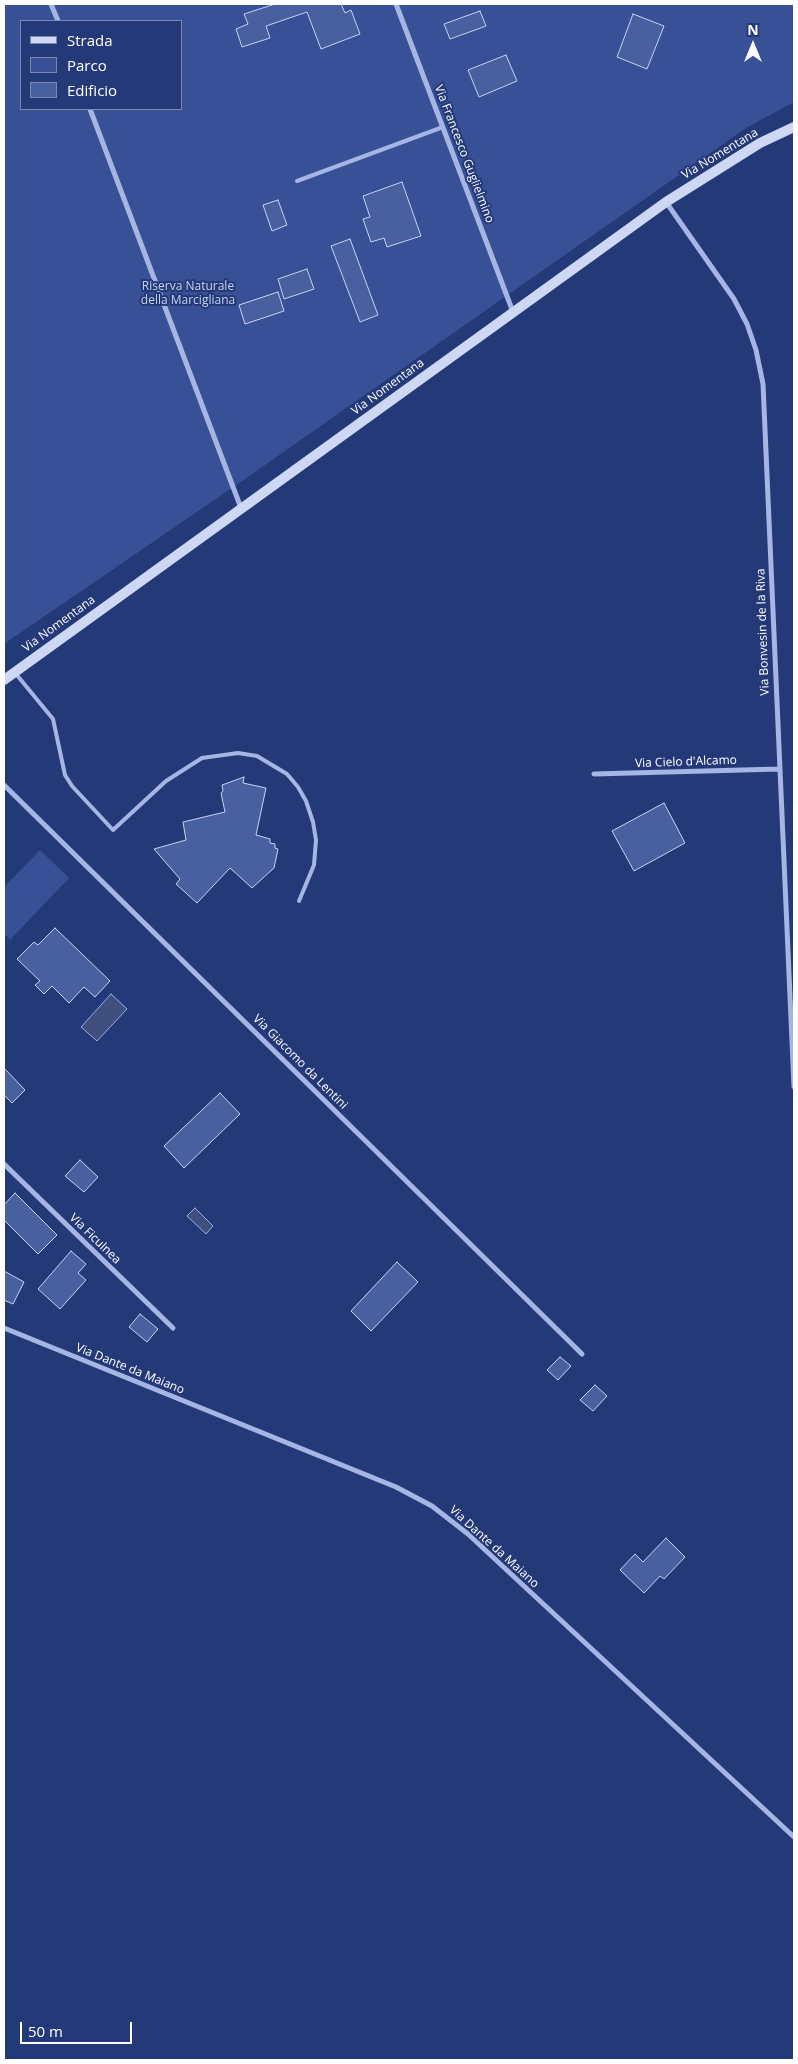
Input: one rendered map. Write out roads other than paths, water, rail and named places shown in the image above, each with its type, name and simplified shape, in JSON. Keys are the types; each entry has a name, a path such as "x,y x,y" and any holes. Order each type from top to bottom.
{"main road":[{"name":"Via Nomentana","path":"4,680 666,202 750,149 794,127"}],"street":[{"path":"51,4 58,20"},
{"name":"Via Francesco Guglielmino","path":"396,4 513,312"},
{"path":"90,110 241,508"},
{"name":"Via Bonvesin de la Riva","path":"666,202 734,299 747,324 756,350 763,384 794,1087"},
{"name":"Via Cielo d'Alcamo","path":"594,774 779,769"},
{"name":"Via Giacomo da Lentini","path":"4,785 582,1354"},
{"name":"Via Ficulnea","path":"4,1164 173,1328"},
{"name":"Via Dante da Maiano","path":"4,1328 396,1487 432,1506 468,1534 794,1837"}],"lane":[{"path":"297,181 443,127"},
{"path":"14,672 53,719 65,775 72,786 113,830 166,781 202,758 238,753 257,756 287,774 306,801 314,822 316,840 314,865 299,901"}],"park label":[{"name":"Riserva Naturale della Marcigliana","path":"188,294"}]}
